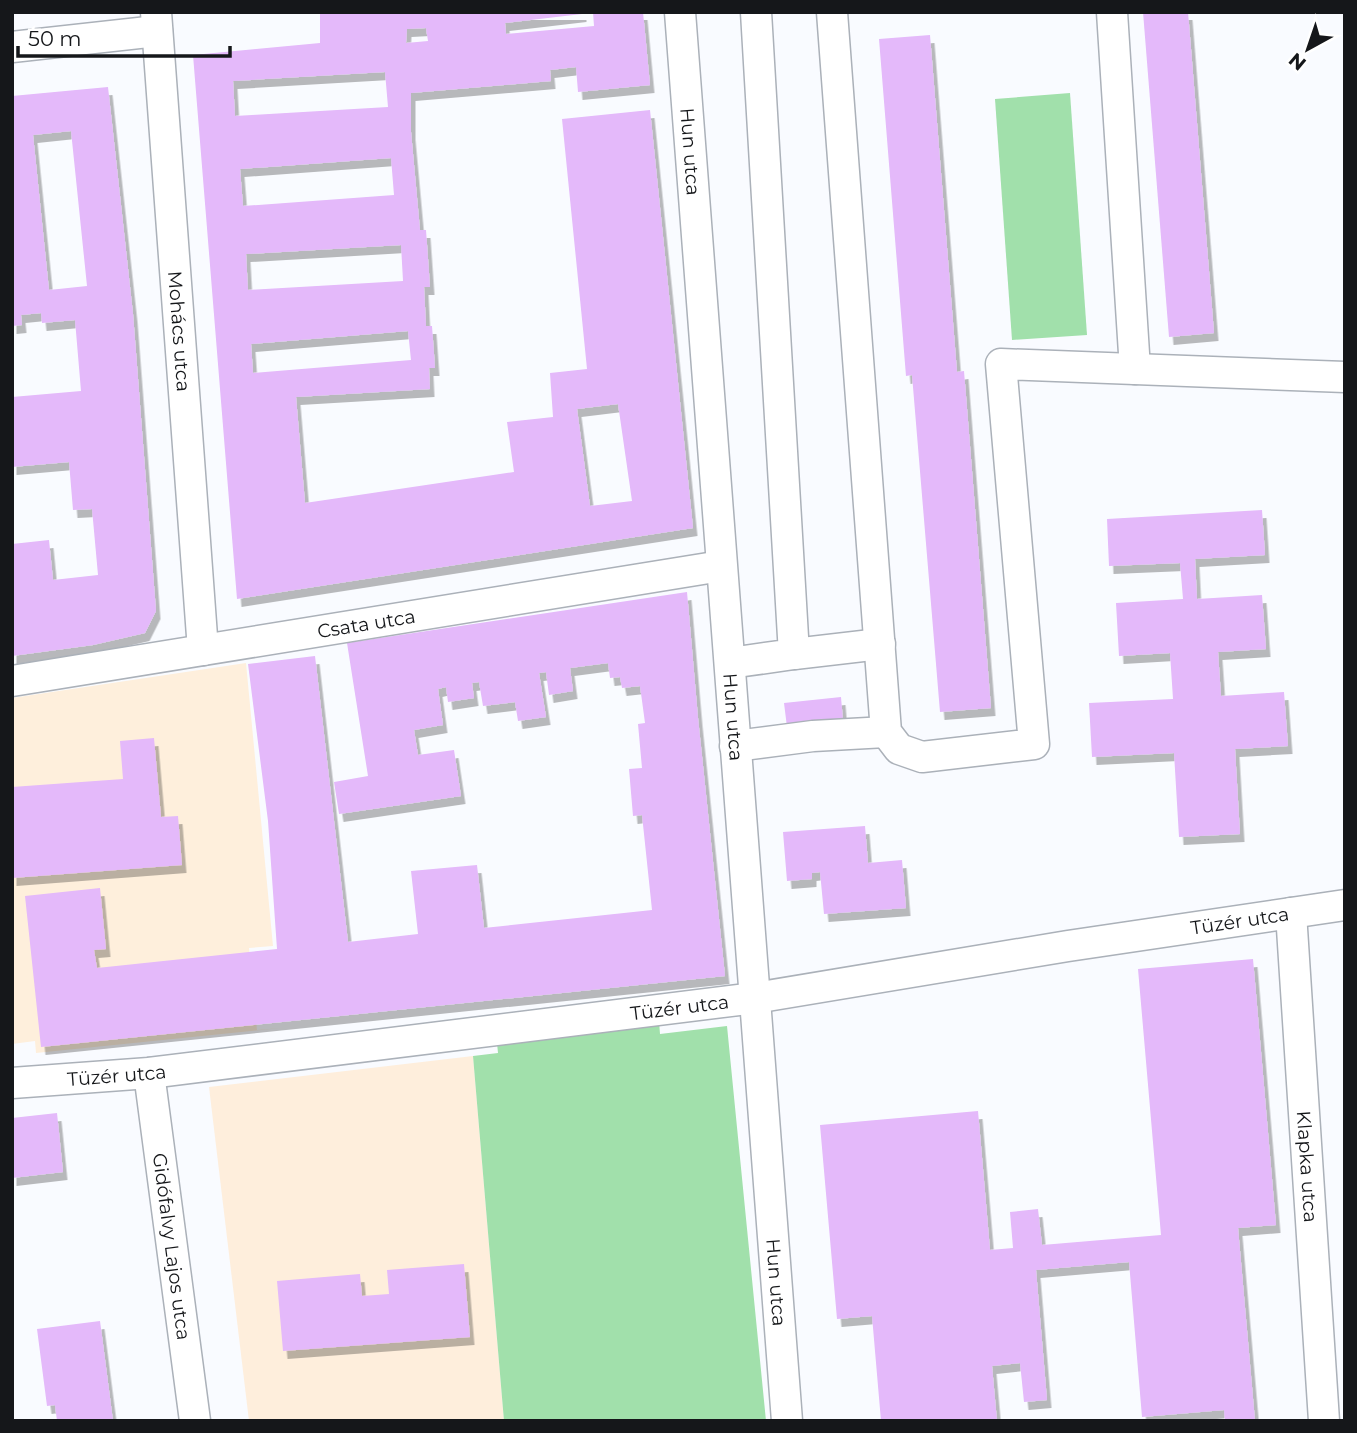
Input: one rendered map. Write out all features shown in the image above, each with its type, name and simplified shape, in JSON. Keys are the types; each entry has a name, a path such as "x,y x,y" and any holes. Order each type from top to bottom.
{"street":[{"name":"Hun utca","path":"680,12 787,1421"},
{"path":"756,12 794,654"},
{"path":"832,12 887,732 899,749 922,757 1034,744 1001,364 1345,377"},
{"path":"1112,12 1135,369"},
{"path":"12,47 157,21"},
{"name":"Mohács utca","path":"157,21 203,650"},
{"name":"Csata utca","path":"12,681 721,566"},
{"path":"730,663 880,644"},
{"path":"735,746 813,736 887,732"},
{"name":"Tüzér utca","path":"12,1083 149,1073 755,999 1068,946 1345,905"},
{"name":"Klapka utca","path":"1291,913 1324,1421"},
{"name":"Gidófalvy Lajos utca","path":"149,1073 195,1421"}],"shaded area":[{"path":"246,663 273,946 249,948 257,1030 281,1028 36,1053 35,1041 12,1044 12,698"},
{"path":"473,1056 504,1421 249,1421 209,1087"}],"green space":[{"path":"1070,93 1087,335 1012,340 995,99"},
{"path":"659,1021 660,1034 727,1026 766,1421 504,1421 473,1056 498,1053 497,1043"}],"building":[{"path":"320,12 582,12 505,23 506,34 594,26 593,12 643,12 650,85 578,92 576,67 550,70 551,81 411,93 411,132 420,230 426,230 430,287 424,287 426,326 432,326 435,368 429,368 430,389 296,397 305,503 514,472 507,422 553,417 550,373 587,369 562,119 650,110 693,528 237,599 193,55 320,43","holes":["426,28 428,41 406,43 407,29","385,72 388,107 235,116 233,81","391,158 394,195 243,206 240,169","401,245 403,281 248,290 246,254","408,331 411,360 253,373 251,344","618,404 632,501 590,506 577,409"]},
{"path":"1143,12 1188,12 1214,333 1169,337"},
{"path":"930,35 957,372 964,371 991,708 940,712 912,375 906,376 879,39"},
{"path":"108,87 133,314 156,611 145,633 93,645 12,656 12,544 49,540 53,580 98,575 92,509 73,510 69,462 12,467 12,397 81,391 75,320 42,323 41,313 21,315 22,325 12,326 12,96","holes":["71,131 87,286 49,290 33,135"]},
{"path":"1262,510 1265,555 1195,559 1197,599 1262,595 1266,649 1218,652 1221,696 1284,692 1288,746 1235,749 1240,834 1179,837 1174,753 1092,757 1089,703 1173,699 1170,653 1119,656 1116,603 1183,599 1180,563 1109,566 1107,519"},
{"path":"687,592 725,976 41,1047 25,896 100,888 106,949 94,950 97,968 277,949 268,821 248,664 315,656 348,942 418,934 411,871 477,865 484,928 652,910 642,815 633,816 629,769 642,768 638,724 645,723 640,686 622,688 620,677 610,678 608,663 570,668 573,691 549,695 546,672 539,673 546,717 518,721 515,702 483,706 479,682 472,683 474,698 448,702 446,687 438,689 443,725 414,730 418,755 454,750 461,796 339,814 334,782 368,776 347,643"},
{"path":"841,697 843,721 787,727 784,703"},
{"path":"154,738 161,817 178,816 182,865 12,878 12,787 123,779 120,741"},
{"path":"865,826 868,863 902,860 906,908 824,914 820,872 812,873 812,879 787,881 783,832"},
{"path":"1253,959 1276,1225 1238,1228 1255,1421 1225,1421 1224,1410 1142,1417 1129,1262 1036,1270 1047,1400 1024,1402 1020,1363 992,1366 997,1421 881,1421 872,1316 837,1319 820,1125 978,1111 990,1250 1013,1248 1010,1212 1038,1209 1042,1245 1161,1235 1138,969"},
{"path":"57,1113 63,1172 12,1178 12,1118"},
{"path":"464,1264 470,1337 283,1351 277,1281 360,1274 362,1296 389,1294 387,1270"},
{"path":"100,1321 113,1421 57,1421 55,1405 47,1406 37,1329"}]}
